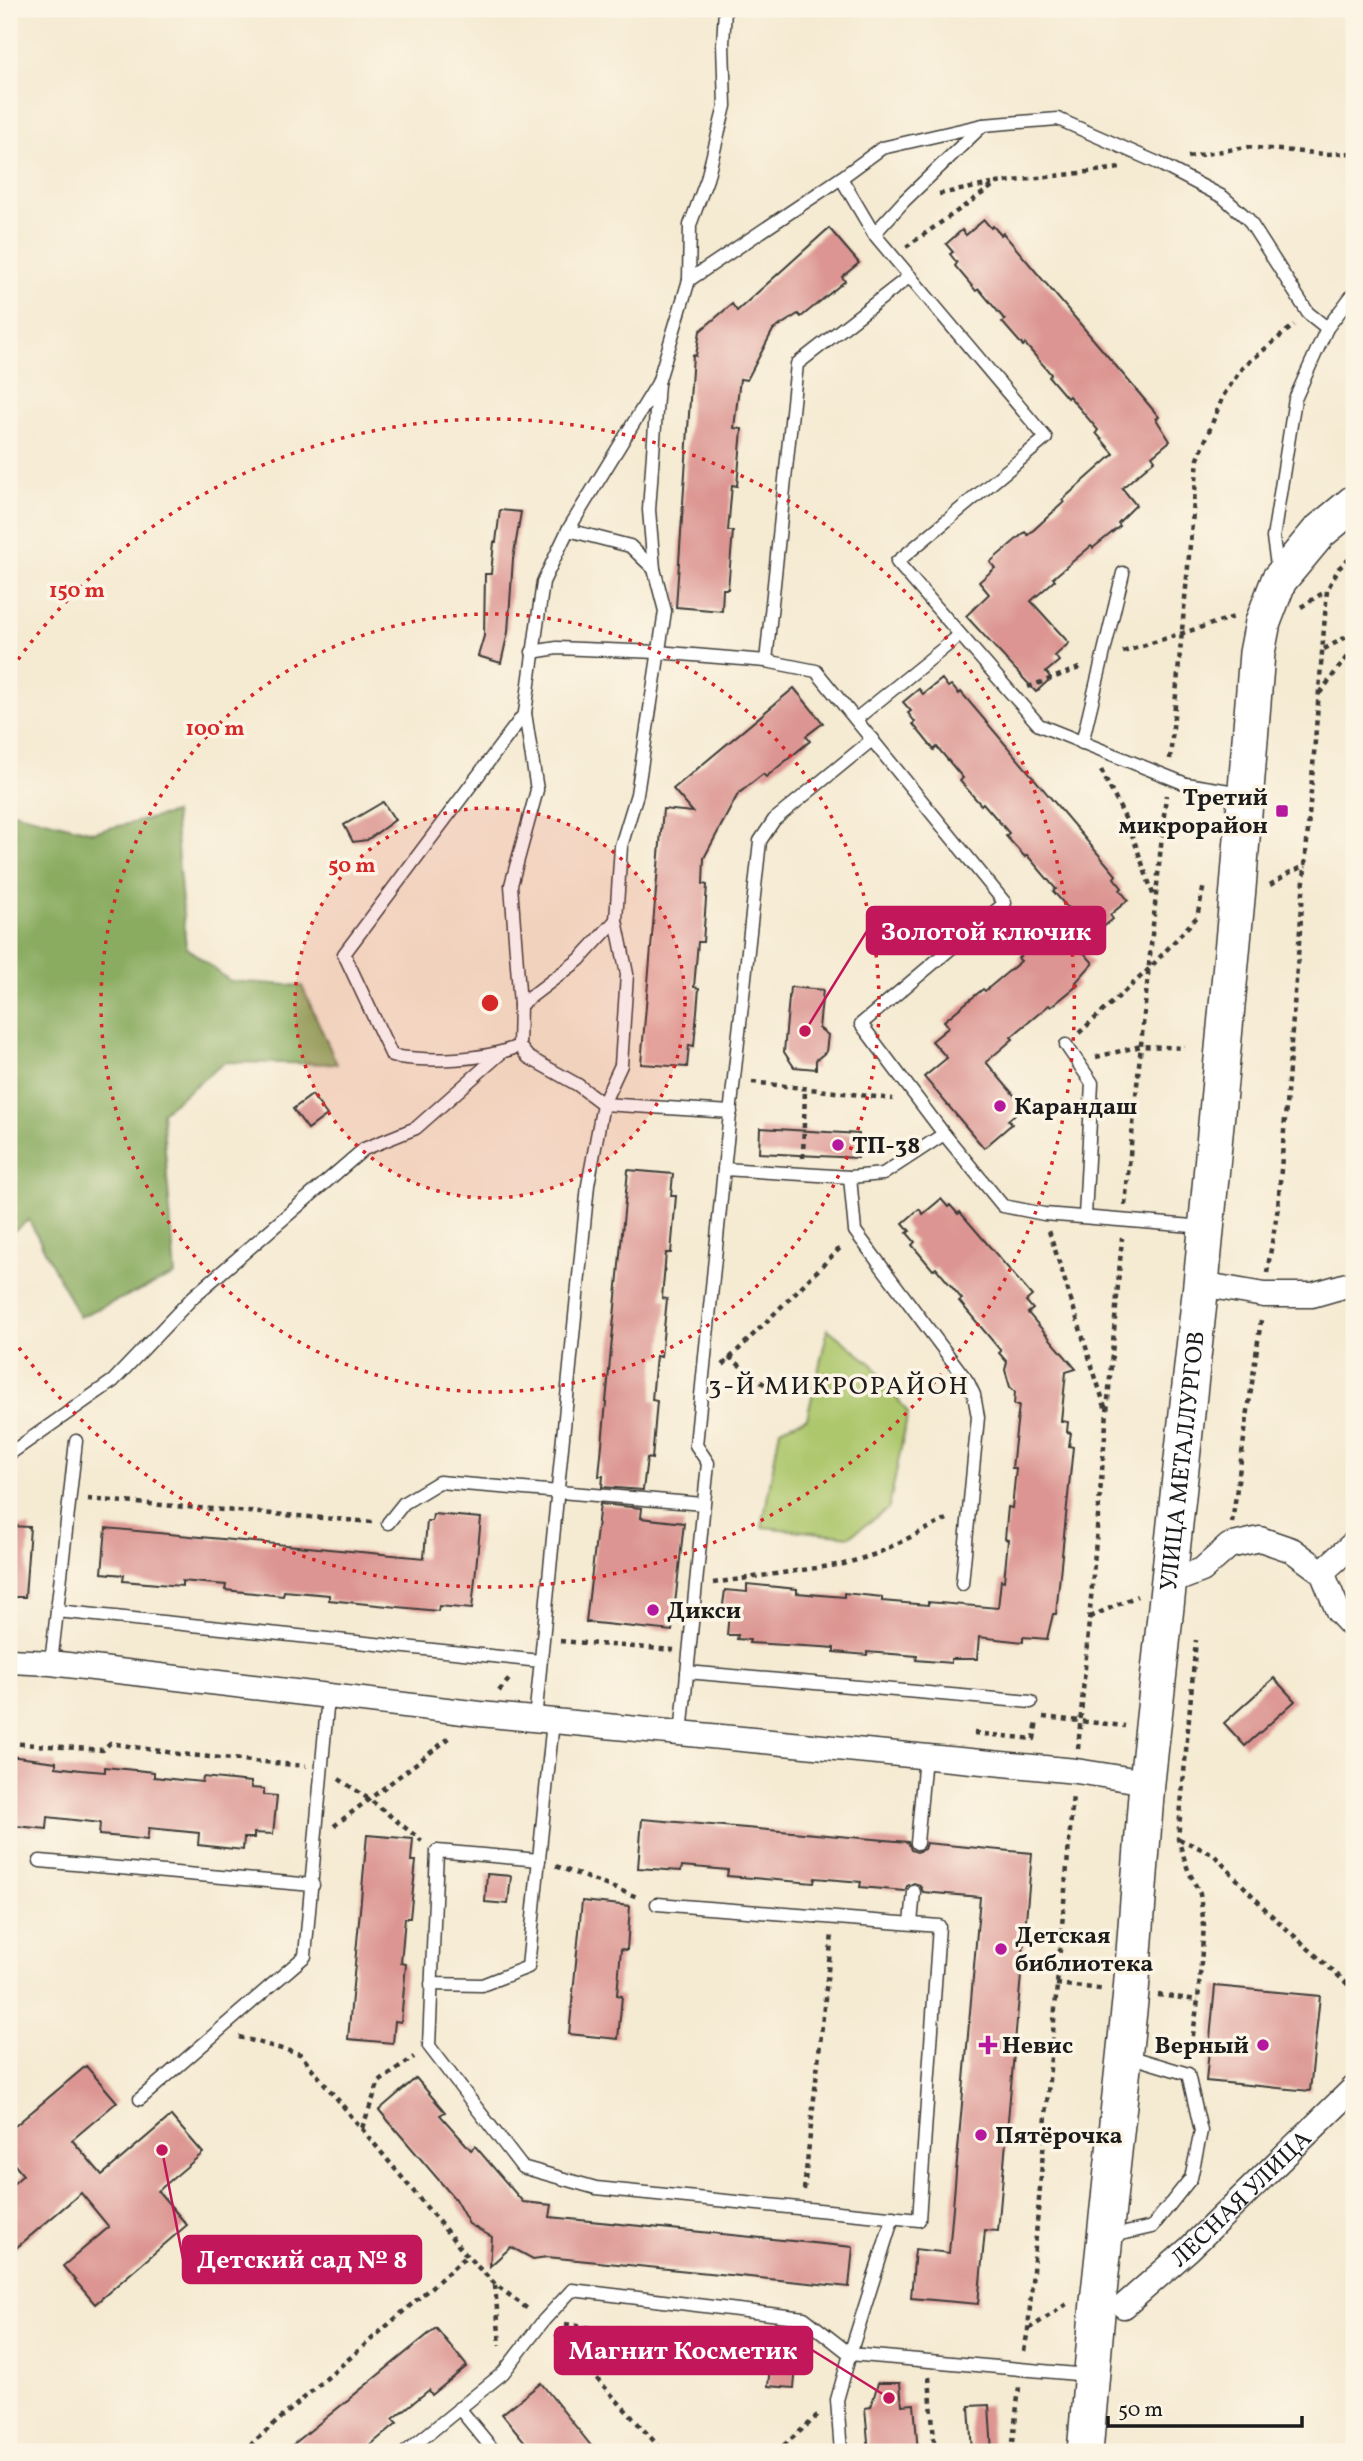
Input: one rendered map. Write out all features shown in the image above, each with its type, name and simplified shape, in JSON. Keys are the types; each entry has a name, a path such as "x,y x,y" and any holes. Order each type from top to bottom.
{"street":[{"name":"УЛИЦА МЕТАЛЛУРГОВ","path":"1085,2452 1124,2055 1147,1782 1206,1227 1257,653 1263,622 1279,580 1319,532 1354,503"},
{"path":"1200,1284 1264,1294 1312,1295 1354,1283"},
{"path":"1168,1583 1202,1570 1229,1546 1260,1539 1292,1550 1322,1572 1338,1611 1354,1628"},
{"path":"1322,1572 1354,1543"},
{"path":"9,1661 51,1662 480,1714 1076,1771 1147,1782"},
{"name":"ЛЕСНАЯ УЛИЦА","path":"1124,2306 1189,2249 1354,2088"}],"lane":[{"path":"431,1984 482,1985 528,1967 539,1860 544,1721 540,1661 587,1185 603,1104 621,1065 627,974 617,920 621,846 637,794 665,611 654,569 649,510 658,383 689,280 690,225 707,178 725,106 725,9"},
{"path":"689,280 882,148 983,125 1058,119 1158,163 1223,197 1248,219 1308,313 1327,328"},
{"path":"874,234 905,200 983,125"},
{"path":"841,178 874,234 1046,438 897,562 1039,725 1186,783 1246,793"},
{"path":"766,661 797,364 910,276"},
{"path":"1279,580 1273,538 1295,399 1327,328 1354,293"},
{"path":"658,383 568,530 543,582 525,713 537,790 511,885 520,1005 519,1046 528,1057 578,1085 603,1104 731,1112"},
{"path":"568,530 630,546 654,569"},
{"path":"1082,743 1123,573"},
{"path":"856,719 960,635"},
{"path":"532,652 557,648 657,652 766,661 816,671 1005,903 861,1024 944,1134 1003,1206 1044,1214 1206,1227"},
{"path":"519,1046 500,1053 419,1060 391,1056 344,954 525,713"},
{"path":"681,1734 708,1463 696,1445 760,841 774,820 873,739"},
{"path":"520,1005 579,960 617,920"},
{"path":"1066,1045 1092,1083 1085,1216"},
{"path":"9,1452 113,1381 194,1296 364,1149 416,1128 500,1053"},
{"path":"724,1169 850,1177 883,1174 944,1134"},
{"path":"850,1177 855,1231 968,1382 974,1395 978,1417 961,1584"},
{"path":"51,1662 76,1441"},
{"path":"388,1523 404,1503 439,1482 703,1504"},
{"path":"57,1611 540,1661"},
{"path":"687,1672 1031,1702"},
{"path":"140,2099 305,1956 328,1696"},
{"path":"918,1843 925,1757"},
{"path":"539,1860 437,1851 429,2046 522,2167 596,2188 919,2220 939,1926 657,1904"},
{"path":"40,1861 313,1885"},
{"path":"911,1923 914,1892"},
{"path":"1105,2238 1152,2227 1191,2178 1201,2131 1188,2074 1124,2055"},
{"path":"841,2452 837,2400 893,2217"},
{"path":"406,2452 503,2373 544,2320 572,2290 804,2319 850,2354 1092,2376"},
{"path":"459,2408 495,2452"}],"path":[{"path":"905,200 997,183 1158,163 1245,147 1326,154 1354,153"},
{"path":"893,256 997,183"},
{"path":"1078,1757 1123,1219 1198,458 1223,396 1242,368 1308,313"},
{"path":"1229,1546 1278,1207 1327,590 1339,568 1354,555"},
{"path":"1324,649 1354,633"},
{"path":"1320,694 1354,647"},
{"path":"1082,743 1107,779 1129,826 1155,901"},
{"path":"1264,891 1270,884 1306,866"},
{"path":"1066,1045 1148,970 1197,917 1204,885"},
{"path":"1077,1062 1141,1046 1185,1048"},
{"path":"734,1080 920,1103"},
{"path":"802,1174 805,1088"},
{"path":"1044,1214 1107,1412"},
{"path":"702,1387 855,1231"},
{"path":"706,1340 773,1391"},
{"path":"69,1497 388,1523"},
{"path":"695,1586 844,1564 876,1554 969,1509"},
{"path":"1090,1617 1168,1583"},
{"path":"1188,2074 1198,2000 1203,1926 1200,1894 1188,1870 1178,1839 1196,1638"},
{"path":"542,1640 688,1651"},
{"path":"316,1839 480,1714 525,1660"},
{"path":"967,1733 1034,1738 1037,1717 1125,1726"},
{"path":"9,1743 103,1750 110,1743 178,1754 322,1768 369,1799 437,1851"},
{"path":"1012,2452 1028,2330 1074,1788"},
{"path":"1178,1839 1213,1854 1269,1913 1354,1990"},
{"path":"539,1860 657,1904"},
{"path":"802,2208 834,1917"},
{"path":"226,2024 241,2039 300,2054 467,2256 495,2284 544,2320 664,2452"},
{"path":"362,2129 379,2082 429,2046"},
{"path":"242,2452 467,2256"},
{"path":"495,2284 503,2373"},
{"path":"1028,2330 1075,2299"},
{"path":"544,2320 652,2337 850,2354"},
{"path":"927,2362 934,2452"},
{"path":"776,2452 837,2400"}],"green space":[{"path":"9,811 93,832 174,813 186,947 230,981 302,986 337,1064 225,1062 162,1112 175,1275 79,1317 29,1220 9,1234"},
{"path":"828,1329 873,1365 908,1413 889,1508 850,1536 762,1527 780,1429 807,1418"}],"building":[{"path":"984,220 1001,235 1003,233 1144,399 1159,417 1156,419 1170,441 1152,456 1155,460 1122,488 1136,505 1118,523 1120,526 1053,578 1055,580 1031,601 1069,643 1055,656 1059,661 1046,672 1051,678 1036,692 966,616 989,594 979,582 995,568 990,562 1025,532 1028,535 1064,502 1062,500 1114,454 1096,433 1098,430 1049,377 1051,374 1002,322 1005,320 979,289 976,291 955,266 957,263 950,254 953,252 946,244 962,230 966,235"},
{"path":"829,228 859,263 842,277 845,281 801,317 798,314 773,330 747,380 740,379 734,428 742,429 737,486 732,485 728,531 733,531 728,589 723,589 722,611 676,607 693,355 696,356 700,331 732,304 737,311"},
{"path":"500,510 521,512 513,559 508,632 501,663 478,656 484,636 485,574 491,574"},
{"path":"942,679 948,687 951,685 959,694 961,692 1116,875 1114,878 1128,900 1110,915 1113,919 1079,947 1093,963 1076,982 1078,985 1051,1007 1049,1005 986,1062 1024,1107 1008,1120 1012,1124 984,1148 924,1077 947,1058 932,1041 949,1027 944,1021 1021,961 1018,958 1072,913 1027,855 1025,857 1006,836 1009,833 960,781 963,778 937,747 934,750 913,724 915,722 908,713 911,711 903,702 919,689 923,694"},
{"path":"794,688 823,723 806,736 810,741 766,777 763,774 738,794 704,858 703,884 707,885 703,942 698,942 694,987 699,988 694,1046 689,1045 687,1067 641,1064 663,809 693,812 673,789"},
{"path":"383,802 395,820 367,840 353,842 344,825"},
{"path":"790,987 823,990 819,1028 828,1035 826,1052 816,1060 816,1069 794,1067 784,1052"},
{"path":"312,1095 327,1115 308,1129 293,1109"},
{"path":"760,1128 859,1134 858,1158 759,1153"},
{"path":"628,1170 673,1174 671,1196 676,1196 671,1253 666,1253 662,1298 667,1299 661,1357 656,1356 652,1400 657,1401 652,1459 647,1458 643,1490 602,1487 603,1476 599,1476"},
{"path":"941,1199 958,1214 960,1212 1032,1296 1026,1301 1033,1309 1028,1313 1076,1369 1066,1372 1061,1421 1068,1422 1067,1432 1071,1433 1069,1446 1073,1447 1056,1614 1053,1614 1047,1639 1023,1637 1023,1642 979,1637 977,1659 951,1659 951,1663 916,1660 917,1656 867,1652 867,1655 834,1652 834,1648 749,1643 750,1640 737,1639 738,1635 727,1635 729,1613 722,1612 725,1590 747,1592 747,1584 797,1589 797,1593 844,1597 844,1593 882,1597 882,1601 998,1608 1001,1580 1004,1581 1008,1507 1012,1508 1016,1468 1012,1468 1019,1405 1014,1405 1015,1392 1010,1387 1005,1370 1007,1362 999,1353 1001,1351 959,1301 962,1299 936,1268 933,1270 912,1245 915,1242 903,1223 919,1209 923,1214"},
{"path":"600,1504 642,1508 641,1518 684,1523 672,1631 586,1622"},
{"path":"433,1514 481,1518 472,1609 439,1606 438,1611 329,1600 329,1595 284,1591 283,1596 225,1590 226,1585 182,1581 182,1586 123,1581 124,1575 102,1573 106,1528 424,1558 427,1521 432,1521"},
{"path":"9,1526 30,1527 25,1597 9,1597"},
{"path":"1274,1678 1295,1701 1245,1746 1224,1723"},
{"path":"9,1756 56,1762 56,1767 81,1770 105,1772 105,1767 154,1772 154,1777 181,1780 202,1782 203,1777 251,1782 251,1788 264,1789 264,1795 277,1796 273,1834 254,1833 254,1838 244,1838 243,1850 198,1845 199,1833 149,1828 147,1840 99,1835 100,1823 48,1817 47,1829 16,1826 16,1822 9,1821"},
{"path":"642,1819 908,1842 911,1850 917,1852 924,1849 926,1843 1032,1853 998,2231 985,2230 978,2304 911,2298 915,2249 949,2253 980,1897 923,1892 920,1885 914,1883 907,1886 905,1891 860,1887 861,1882 815,1878 814,1883 727,1876 728,1870 682,1866 681,1871 638,1868"},
{"path":"367,1835 413,1839 411,1861 416,1861 410,1918 405,1918 401,1963 406,1964 401,2022 395,2021 393,2043 348,2039"},
{"path":"487,1874 511,1876 508,1904 485,1902"},
{"path":"582,1901 630,1906 627,1950 621,1949 617,1995 622,1996 618,2039 569,2034"},
{"path":"1215,1986 1320,1996 1310,2091 1206,2081"},
{"path":"86,2066 117,2102 72,2140 102,2175 171,2116 203,2153 158,2191 187,2225 95,2304 63,2266 109,2227 81,2193 9,2254 9,2188 23,2175 9,2158 9,2131"},
{"path":"416,2078 445,2112 440,2115 471,2150 475,2146 523,2202 552,2205 550,2217 853,2247 849,2287 547,2257 533,2259 511,2247 490,2266 492,2237 469,2224 455,2199 379,2110"},
{"path":"436,2328 467,2366 432,2395 429,2390 393,2419 397,2423 362,2452 284,2452"},
{"path":"771,2356 797,2358 794,2388 768,2386"},
{"path":"541,2383 596,2452 533,2452 502,2414"},
{"path":"878,2383 900,2383 902,2405 914,2404 918,2452 869,2452 865,2408 871,2407"},
{"path":"989,2405 992,2452 972,2452 969,2406"}],"place":[{"name":"Третий микрорайон","path":"1282,811"},
{"name":"Золотой ключик","path":"805,1031"},
{"name":"Карандаш","path":"1000,1106"},
{"name":"ТП-38","path":"838,1145"},
{"name":"Дикси","path":"653,1610"},
{"name":"Детская библиотека","path":"1001,1949"},
{"name":"Невис","path":"988,2045"},
{"name":"Верный","path":"1263,2045"},
{"name":"Пятёрочка","path":"981,2135"},
{"name":"Детский сад № 8","path":"162,2150"},
{"name":"Магнит Косметик","path":"889,2398"}],"district":[{"name":"3-Й МИКРОРАЙОН","path":"839,1385"}]}
